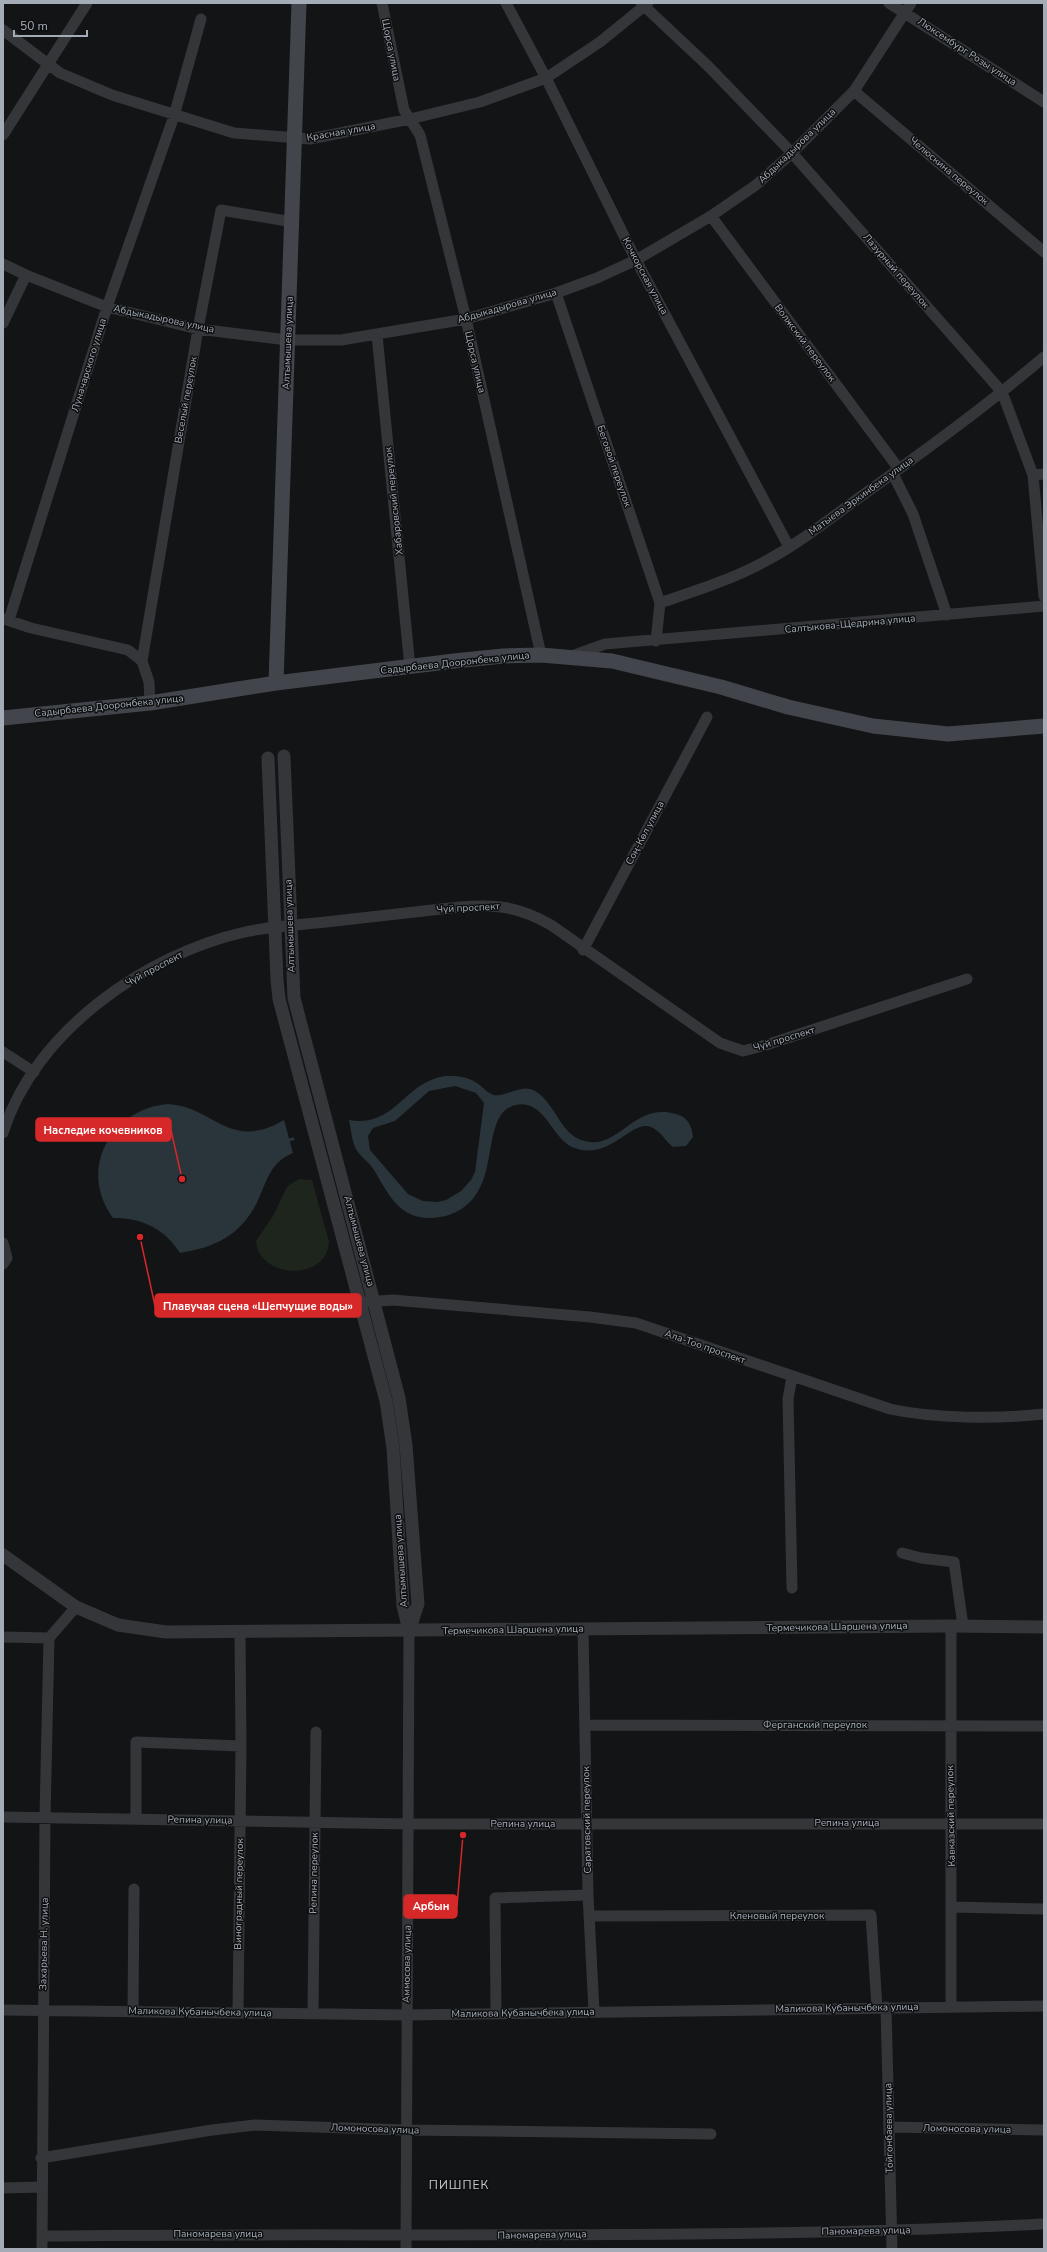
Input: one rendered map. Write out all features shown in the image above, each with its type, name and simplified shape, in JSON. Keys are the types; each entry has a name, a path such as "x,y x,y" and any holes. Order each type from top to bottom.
{"main road":[{"name":"Алтымышева улица","path":"276,683 293,222 299,3"},
{"name":"Садырбаева Дооронбека улица","path":"3,718 150,703 276,683 410,667 504,656 541,655 612,661 671,674 788,707 873,726 948,734 1044,726"}],"street":[{"path":"3,134 87,3"},
{"name":"Щорса улица","path":"382,3 404,110 420,135 466,319 541,655"},
{"name":"Кочкорская улица","path":"506,3 546,78 636,260 789,547"},
{"name":"Люксембург Розы улица","path":"889,3 908,8 1044,102"},
{"name":"Красная улица","path":"3,30 47,65 60,73 112,95 174,116 234,133 310,139 410,119 480,102 546,78 600,42 645,4"},
{"name":"Лазурный переулок","path":"645,4 709,67 792,154 1002,392 1038,475 1044,596"},
{"name":"Абдыкадырова улица","path":"3,264 26,275 107,307 198,328 288,340 341,340 466,319 597,278 636,260 711,216 756,185 792,154 854,91 908,8"},
{"name":"Луначарского улица","path":"6,619 107,307 174,116 201,19"},
{"name":"Челюскина переулок","path":"854,91 1044,252"},
{"name":"Веселый переулок","path":"142,661 198,328 221,210 293,222"},
{"name":"Волжский переулок","path":"711,216 896,471 913,514 947,615"},
{"path":"3,323 26,275"},
{"name":"Беговой переулок","path":"556,292 660,603 656,641"},
{"name":"Хабаровский переулок","path":"378,335 410,667"},
{"name":"Матыева Эркинбека улица","path":"660,603 716,584 762,564 789,547 896,471 1002,392 1044,357"},
{"name":"Салтыкова-Щедрина улица","path":"571,657 605,644 656,641 1044,606"},
{"path":"6,619 31,628 128,650 142,661 149,682 150,703"},
{"name":"Соң-Көл улица","path":"583,950 707,717"},
{"name":"Алтымышева улица","path":"284,756 292,978 298,1015 375,1300 399,1398 406,1445 418,1604 409,1631"},
{"name":"Алтымышева улица","path":"268,758 279,999 387,1409 393,1455 403,1606 409,1631"},
{"name":"Чүй проспект","path":"3,1133 17,1099 34,1072 53,1046 94,1007 138,976 172,958 216,940 246,932 275,927 494,905 509,907 537,918 720,1043 743,1051 755,1049 967,979"},
{"path":"3,1052 34,1072"},
{"path":"3,1243 5,1261"},
{"name":"Ала-Тоо проспект","path":"360,1303 375,1300 616,1320 663,1332 890,1410 925,1416 1044,1414"},
{"path":"792,1377 788,1399 792,1588"},
{"name":"Кавказский переулок","path":"902,1553 921,1558 954,1562 957,1626 950,1725 952,1907 951,2007"},
{"name":"Термечикова Шаршена улица","path":"3,1555 76,1607 118,1625 166,1632 240,1633 957,1626 1044,1628"},
{"path":"3,1637 49,1638 76,1607"},
{"name":"Саратовский переулок","path":"583,1630 588,1895 594,2011"},
{"name":"Аммосова улица","path":"406,2249 409,1631"},
{"name":"Виноградный переулок","path":"238,2012 241,1746 240,1633"},
{"name":"Захарьева Н. улица","path":"42,2249 41,2158 45,1817 49,1638"},
{"name":"Ферганский переулок","path":"585,1725 1044,1726"},
{"name":"Репина переулок","path":"313,2013 316,1732"},
{"path":"136,1819 136,1742 241,1746"},
{"name":"Репина улица","path":"3,1818 45,1817 408,1824 1044,1824"},
{"path":"133,2011 134,1889"},
{"path":"496,2014 495,1898 588,1895"},
{"path":"952,1907 1044,1909"},
{"name":"Кленовый переулок","path":"590,1916 871,1915 881,2007"},
{"name":"Маликова Кубанычбека улица","path":"3,2010 406,2015 594,2011 1044,2006"},
{"name":"Тойгонбаева улица","path":"881,2007 890,2127 892,2249"},
{"name":"Ломоносова улица","path":"41,2158 212,2130 255,2125 407,2130 711,2134"},
{"name":"Ломоносова улица","path":"890,2127 1044,2130"},
{"path":"3,2188 41,2187"},
{"name":"Паномарева улица","path":"42,2236 243,2234 406,2236 892,2232 1042,2224"}],"shaded area":[{"path":"445,1076 457,1076 473,1081 494,1095 504,1094 520,1089 530,1089 535,1091 549,1104 565,1128 580,1140 590,1142 601,1141 611,1137 639,1118 662,1112 684,1117 689,1122 693,1137 686,1146 673,1147 654,1129 643,1126 635,1129 608,1146 597,1150 585,1150 572,1147 565,1142 547,1120 534,1108 526,1105 516,1105 505,1110 498,1120 492,1138 485,1176 474,1198 466,1206 446,1216 427,1218 416,1216 399,1207 392,1199 372,1168 358,1152 353,1141 349,1120 365,1121 378,1117 389,1111 418,1087 430,1080","holes":["455,1086 476,1093 484,1103 475,1172 471,1180 461,1191 446,1200 437,1202 423,1201 408,1194 370,1150 368,1136 373,1128 395,1121 429,1091"]},
{"path":"168,1104 184,1107 198,1112 236,1130 249,1131 265,1129 284,1120 293,1153 280,1161 271,1171 253,1210 237,1230 227,1237 206,1247 180,1253 167,1237 151,1226 143,1222 124,1218 113,1218 103,1199 98,1180 100,1162 106,1144 116,1129 130,1117 148,1108"},
{"path":"299,1179 312,1180 329,1242 325,1255 317,1264 305,1269 292,1271 279,1268 268,1263 260,1253 256,1241 273,1216 286,1189 289,1185"}],"waterway":[{"path":"285,1141 293,1139"}],"place":[{"name":"Наследие кочевников","path":"182,1179"},
{"name":"Плавучая сцена «Шепчущие воды»","path":"140,1237"},
{"name":"Арбын","path":"463,1835"}],"district":[{"name":"ПИШПЕК","path":"459,2185"}]}
